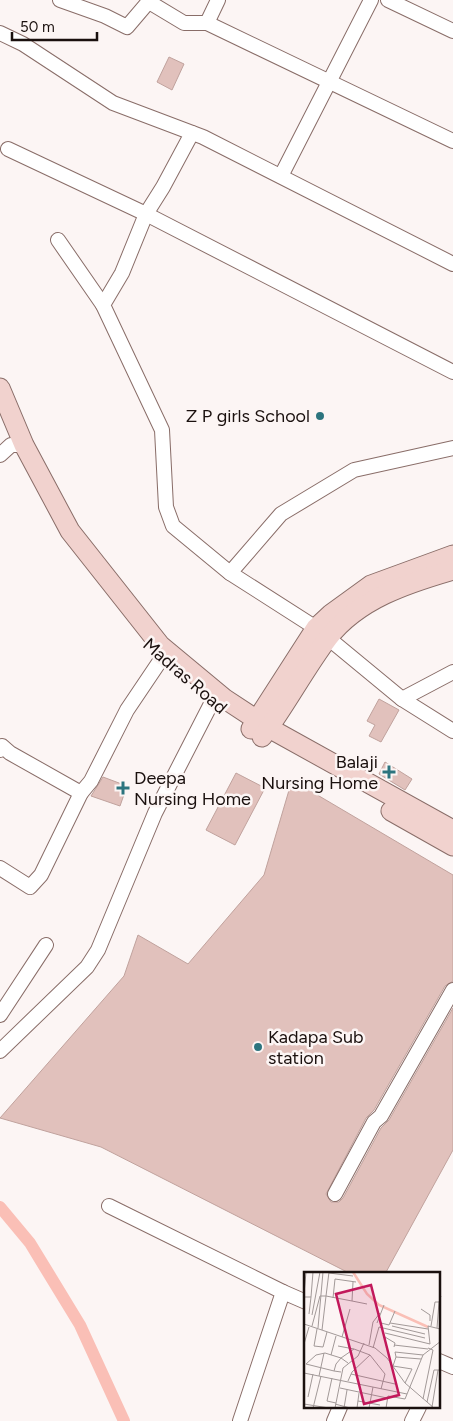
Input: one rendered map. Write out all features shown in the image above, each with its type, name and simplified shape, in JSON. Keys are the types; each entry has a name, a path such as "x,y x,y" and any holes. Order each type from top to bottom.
{"main road":[{"path":"0,388 12,448 70,531 160,645 259,729 453,830"},
{"name":"Madras Road","path":"0,421 56,532 104,595 148,647 212,702 453,846"},
{"path":"259,729 322,633 348,601 371,585 453,555"},
{"path":"322,633 368,603 421,579 453,570"}],"street":[{"path":"60,0 106,16 127,27 150,1 184,23 207,22 453,141"},
{"path":"207,22 218,0"},
{"path":"282,176 371,0"},
{"path":"388,0 453,31"},
{"path":"0,33 23,44 113,103 192,133 282,176 453,264"},
{"path":"103,305 122,273 146,214 163,188 192,133"},
{"path":"8,149 146,214 453,372"},
{"path":"58,240 103,305 162,430 166,507 173,526 230,573 322,633 402,699 453,731"},
{"path":"230,573 281,514 354,470 453,448"},
{"path":"0,868 30,887 41,874 81,793 91,781 127,710 162,658"},
{"path":"402,699 453,672"},
{"path":"0,1051 87,967 98,950 154,813 212,702"},
{"path":"0,750 2,746 10,753 81,793"},
{"path":"1,1013 46,945"},
{"path":"335,1194 374,1122 381,1116 453,990"},
{"path":"109,1206 304,1301"},
{"path":"240,1421 283,1292"},
{"path":"440,1362 453,1367"},
{"path":"334,1421 340,1408"},
{"path":"412,1421 418,1408"}],"building":[{"path":"169,57 184,64 172,90 157,82"},
{"path":"379,699 399,710 381,742 369,736 375,725 367,721"},
{"path":"385,762 412,779 405,790 379,774"},
{"path":"236,773 265,788 235,845 206,830"},
{"path":"103,777 127,786 120,806 91,796"},
{"name":"Kadapa Sub station","path":"292,780 453,875 453,981 445,986 374,1110 366,1118 326,1194 331,1202 339,1202 343,1198 381,1128 389,1120 453,1008 453,1150 386,1272 347,1272 101,1147 0,1118 124,976 138,935 188,964 264,875"}],"waterway":[{"path":"0,1207 30,1243 80,1325 124,1421"}],"place":[{"name":"Z P girls School","path":"320,416"},
{"name":"Balaji Nursing Home","path":"389,772"},
{"name":"Deepa Nursing Home","path":"123,788"},
{"name":"Kadapa Sub station","path":"258,1047"}]}
